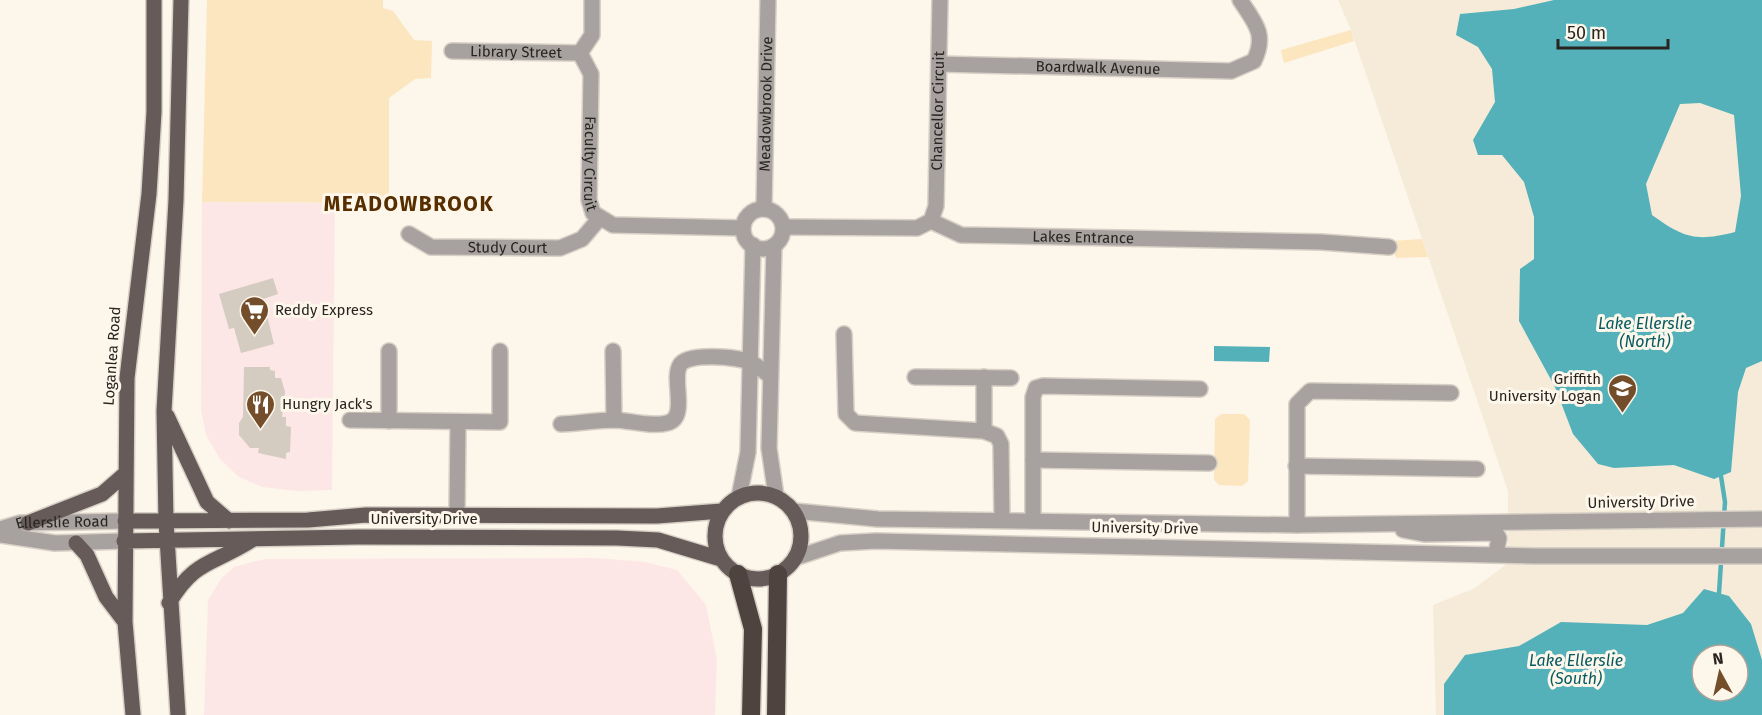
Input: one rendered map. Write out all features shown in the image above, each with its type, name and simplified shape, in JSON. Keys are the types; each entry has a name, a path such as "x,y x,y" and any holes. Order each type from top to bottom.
{"highway":[{"path":"738,574 753,629 750,715"},
{"path":"776,715 778,574"}],"main road":[{"name":"Loganlea Road","path":"133,715 125,622 127,378 152,153 154,0"},
{"path":"178,715 166,540 164,411 176,200 181,0"},
{"path":"164,411 207,502 229,521"},
{"path":"28,523 102,494 125,474"},
{"path":"751,493 776,496 794,511 801,534 795,558 778,574 765,578 751,578 738,574 721,560 714,535 716,522 722,511 739,496 751,493"},
{"name":"University Drive","path":"125,521 308,520 366,515 457,514 657,516 722,511"},
{"name":"University Drive","path":"124,541 452,537 640,539 673,544 721,560"},
{"path":"169,603 182,581 194,569 252,540"},
{"path":"76,543 87,555 106,597 125,622"}],"street":[{"path":"580,52 592,35 592,0"},
{"name":"Meadowbrook Drive","path":"764,209 768,0"},
{"name":"Chancellor Circuit","path":"931,221 936,206 940,0"},
{"name":"Boardwalk Avenue","path":"939,64 1231,71 1254,61 1262,46 1258,29 1240,0"},
{"name":"Library Street","path":"452,51 580,52"},
{"name":"Faculty Circuit","path":"580,52 591,74 589,200 593,213 599,219 613,225 743,228"},
{"path":"764,209 779,216 784,227 780,240 774,246 760,248 748,241 743,228 748,216 764,209"},
{"name":"Study Court","path":"409,234 431,247 560,248 582,239 599,219"},
{"path":"784,227 917,228 931,221"},
{"name":"Lakes Entrance","path":"931,221 961,235 1321,242 1389,247"},
{"path":"739,496 748,452 753,245"},
{"path":"774,246 769,375 769,448 776,496"},
{"path":"844,334 846,414 849,420 855,423 918,429 984,431 997,436 1001,444 1002,520"},
{"path":"388,351 389,421"},
{"path":"350,420 500,422 500,351"},
{"path":"613,351 615,420"},
{"path":"561,424 615,420 666,424 674,419 678,411 677,375 684,359 732,358 751,362 769,375"},
{"path":"915,377 1011,378"},
{"path":"984,377 984,431"},
{"path":"1033,521 1033,397 1036,388 1043,386 1200,389"},
{"path":"1297,525 1298,404 1310,392 1451,393"},
{"path":"457,514 458,422"},
{"path":"1033,460 1209,463"},
{"path":"1296,466 1477,469"},
{"name":"University Drive","path":"794,511 878,519 1297,525 1761,519"},
{"name":"Ellerslie Road","path":"0,529 28,523 125,521"},
{"name":"University Drive","path":"1376,523 1424,534 1496,533 1499,538 1496,553"},
{"name":"Ellerslie Road","path":"0,535 55,543 124,541"},
{"name":"University Drive","path":"795,558 840,543 876,541 1496,553 1533,556 1760,556"}],"shaded area":[{"path":"207,0 383,0 383,8 393,11 414,40 432,41 431,78 415,79 389,98 389,203 202,202"},
{"name":"Griffith University Logan","path":"1338,0 1762,0 1762,715 1436,715 1433,605 1475,588 1508,563 1508,491 1351,30"},
{"path":"1351,30 1354,41 1284,63 1281,50"},
{"path":"202,202 335,203 332,490 297,491 262,487 239,477 220,459 206,435 201,410"},
{"path":"1422,239 1428,257 1396,258 1391,241"},
{"path":"1221,414 1244,414 1250,420 1248,481 1242,486 1219,485 1214,480 1215,419"},
{"path":"596,558 645,562 677,570 706,605 717,660 715,715 204,715 208,600 221,579 234,567 265,559"}],"water":[{"name":"Lake Ellerslie (North)","path":"1554,0 1762,0 1762,361 1746,368 1738,392 1731,472 1714,479 1674,465 1614,468 1598,464 1573,434 1555,387 1519,321 1520,269 1534,259 1534,217 1524,182 1502,155 1478,155 1473,140 1495,102 1492,69 1478,47 1456,35 1460,14 1514,9","holes":["1700,103 1734,115 1741,196 1735,232 1710,237 1691,236 1673,229 1652,215 1646,184 1680,104"]},
{"path":"1214,346 1270,347 1269,362 1214,361"},
{"name":"Lake Ellerslie (South)","path":"1704,589 1729,596 1751,624 1762,660 1762,715 1444,715 1444,684 1465,655 1519,646 1561,622 1647,625 1683,613"}],"building":[{"path":"273,278 278,294 263,299 274,344 241,353 234,328 229,329 219,294"},
{"path":"244,367 270,367 270,370 275,371 275,378 281,378 285,392 282,417 286,417 286,426 291,427 290,452 286,453 286,459 258,453 259,448 250,448 239,435 239,423 243,417"}],"waterway":[{"path":"1719,593 1725,502 1721,476"}],"place":[{"name":"Reddy Express","path":"254,336"},
{"name":"Griffith University Logan","path":"1622,414"},
{"name":"Hungry Jack's","path":"261,430"}],"district":[{"name":"MEADOWBROOK","path":"409,204"}]}
